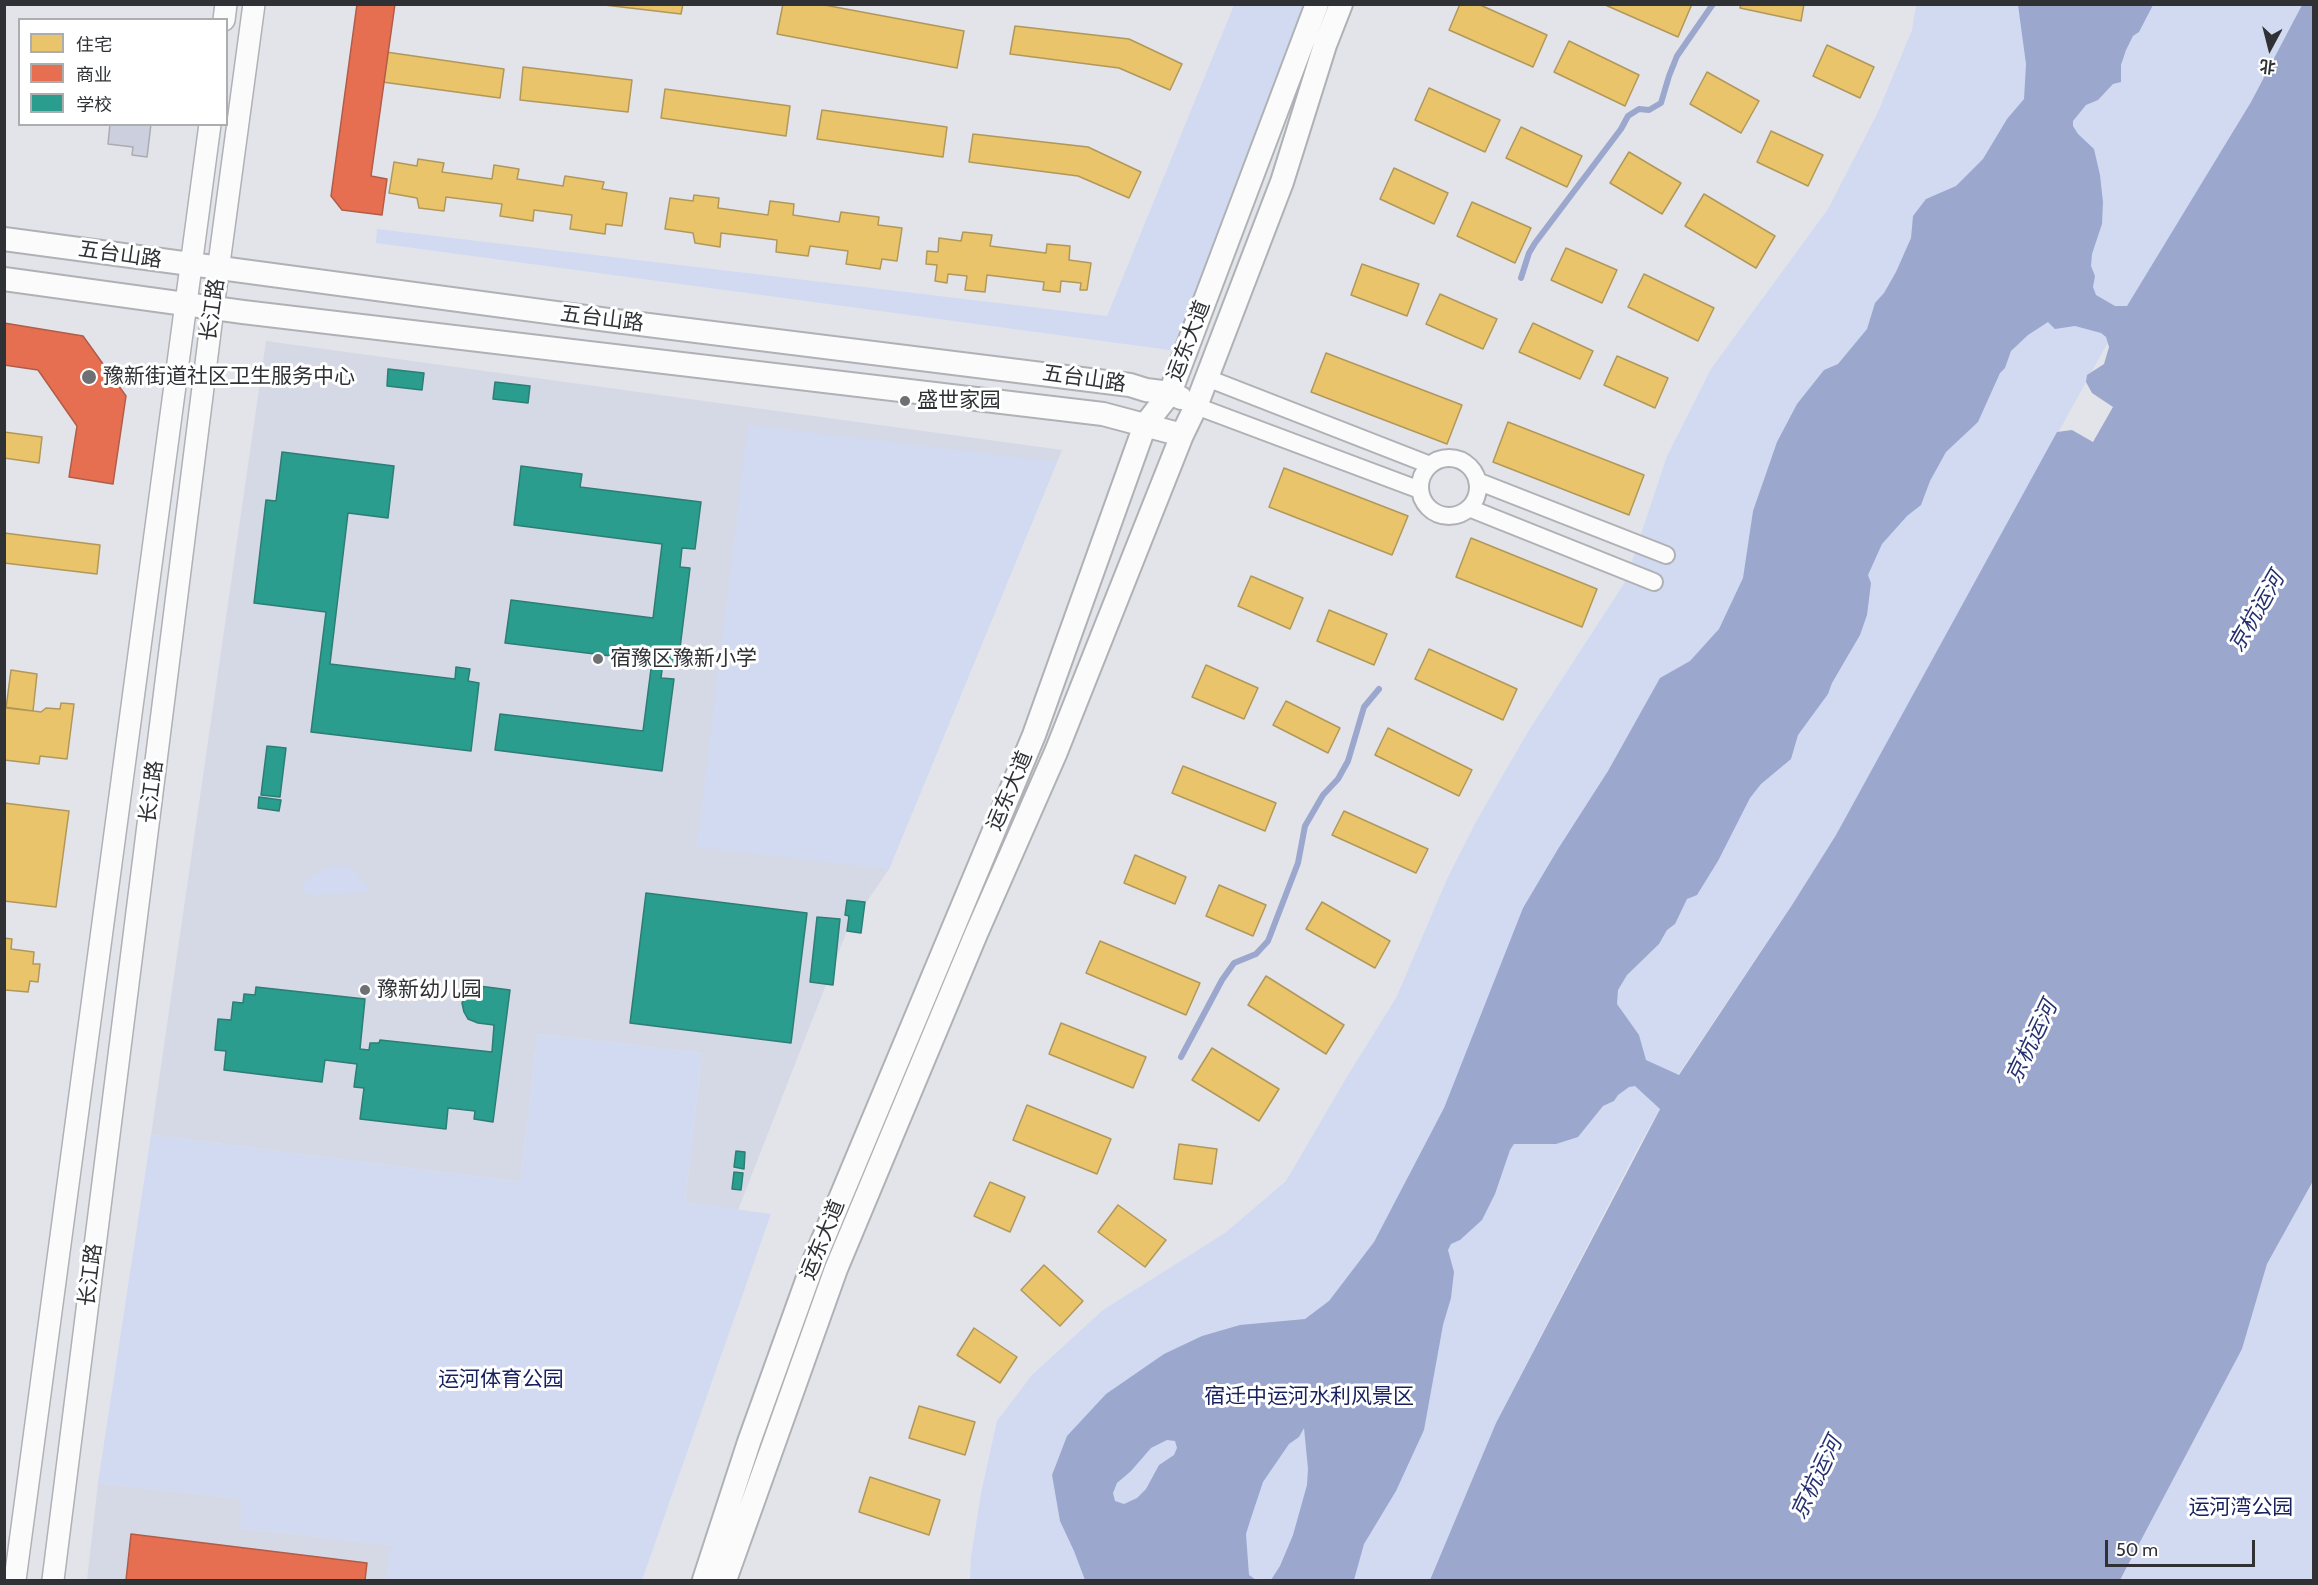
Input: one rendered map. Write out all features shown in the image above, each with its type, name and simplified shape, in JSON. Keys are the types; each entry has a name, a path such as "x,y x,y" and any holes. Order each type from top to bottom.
{"main road":[{"name":"运东大道","path":"704,1581 749,1442 814,1262 1034,735 1145,425 1170,393 1317,4"},
{"name":"运东大道","path":"725,1581 836,1269 976,934 1056,752 1182,435 1207,378 1282,182 1325,45 1341,4"},
{"name":"五台山路","path":"4,239 608,320 1130,385 1170,393 1196,405"},
{"name":"五台山路","path":"4,279 213,308 1104,414 1182,435"}],"street":[{"name":"长江路","path":"53,1581 213,308 254,4"},
{"name":"长江路","path":"15,1581 210,126"},
{"path":"1207,378 1430,465"},
{"path":"1196,405 1420,490"},
{"path":"1448,458 1458,459 1467,464 1474,471 1478,481 1478,491 1469,508 1452,516 1434,512 1422,499 1420,480 1430,465 1448,458"},
{"path":"1478,481 1666,555"},
{"path":"1469,508 1654,582"}],"shaded area":[{"name":"宿豫区豫新小学","path":"266,341 1062,450 889,869 847,931 738,1210 685,1202 702,1053 538,1034 520,1182 151,1135"},
{"path":"98,1483 243,1499 240,1528 391,1545 386,1580 87,1580"}],"green space":[{"path":"1234,5 1321,5 1184,352 376,243 377,229 1107,316"},
{"name":"宿迁中运河水利风景区","path":"1916,5 2302,5 2251,102 2128,306 1836,835 1678,1075 1633,1157 1496,1423 1430,1580 970,1580 971,1557 981,1493 997,1421 1032,1375 1103,1310 1225,1233 1286,1181 1396,998 1448,877 1477,820 1529,730 1625,582 1667,456 1711,369 1828,209 1878,112 1912,30"},
{"path":"748,425 1057,462 889,869 697,847"},
{"path":"335,866 349,868 355,872 367,886 367,892 318,895 302,893 304,883 309,878"},
{"name":"运河体育公园","path":"538,1034 702,1053 685,1202 771,1214 642,1580 386,1580 390,1545 240,1528 242,1499 98,1483 151,1135 520,1182"},
{"name":"运河湾公园","path":"2313,1181 2313,1580 2120,1580 2242,1349 2267,1264"}],"water":[{"name":"京杭运河","path":"2018,5 2153,5 2139,32 2133,36 2126,50 2121,65 2121,82 2113,84 2098,100 2086,105 2073,121 2078,134 2094,149 2100,175 2103,202 2102,224 2092,254 2091,266 2095,276 2093,287 2096,295 2115,306 2127,306 2251,102 2302,5 2313,5 2313,1181 2267,1264 2242,1349 2120,1580 1430,1580 1496,1423 1660,1109 1635,1086 1629,1087 1614,1101 1603,1106 1578,1137 1556,1144 1514,1144 1495,1194 1482,1220 1460,1240 1451,1244 1448,1250 1454,1272 1451,1298 1443,1325 1424,1430 1396,1491 1364,1544 1354,1580 1271,1580 1280,1566 1293,1535 1307,1485 1308,1469 1304,1428 1299,1437 1289,1444 1263,1482 1250,1521 1246,1534 1249,1575 1256,1580 1085,1580 1060,1521 1052,1475 1067,1436 1106,1394 1164,1354 1202,1336 1240,1325 1305,1319 1329,1301 1374,1242 1444,1108 1523,908 1608,771 1660,678 1690,661 1719,629 1743,578 1753,511 1777,442 1797,404 1824,370 1838,364 1867,329 1875,303 1884,293 1896,272 1911,238 1913,216 1926,199 1956,186 1983,159 2007,119 2024,99 2026,64","holes":["2048,322 2055,329 2075,326 2101,333 2106,337 2109,347 2104,364 2087,375 2086,382 2092,393 2113,407 2093,442 2072,430 2057,432 1836,835 1679,1075 1646,1060 1639,1035 1617,1004 1618,990 1627,975 1659,944 1667,930 1675,924 1687,899 1697,895 1718,861 1750,798 1761,784 1791,759 1798,735 1828,694 1860,635 1867,615 1871,583 1868,575 1882,544 1907,516 1921,505 1930,481 1946,452 1978,422 2011,351 2028,335","1167,1440 1175,1441 1177,1448 1174,1455 1159,1465 1146,1489 1137,1498 1124,1504 1115,1501 1113,1493 1117,1483 1151,1448"]}],"building: 住宅":[{"path":"596,4 683,4 681,14"},
{"path":"783,4 819,4 964,31 957,68 777,34"},
{"path":"1460,4 1478,4 1547,35 1533,67 1449,30"},
{"path":"1603,4 1692,4 1678,37"},
{"path":"1741,4 1804,4 1801,21 1740,8"},
{"path":"1015,26 1129,39 1182,64 1170,90 1119,68 1010,54"},
{"path":"1569,41 1639,75 1625,106 1554,72"},
{"path":"1827,45 1874,67 1860,98 1813,76"},
{"path":"379,51 504,69 500,98 375,81"},
{"path":"523,67 632,80 628,112 520,100"},
{"path":"1707,72 1759,101 1741,133 1690,104"},
{"path":"1429,88 1500,120 1485,152 1415,120"},
{"path":"665,89 790,106 786,136 661,118"},
{"path":"822,110 947,127 943,157 817,139"},
{"path":"1521,127 1582,156 1567,187 1506,158"},
{"path":"1771,131 1823,155 1808,186 1757,162"},
{"path":"973,134 1088,147 1141,172 1129,198 1078,176 969,162"},
{"path":"1629,152 1681,183 1662,214 1610,183"},
{"path":"418,159 444,163 442,172 492,179 494,165 519,169 517,179 563,186 565,176 604,182 602,189 627,193 622,226 606,224 605,234 570,229 572,215 534,210 533,221 500,216 502,204 446,197 444,211 419,208 417,198 389,193 394,162 417,166"},
{"path":"1394,168 1448,193 1434,224 1380,199"},
{"path":"1704,194 1775,236 1756,268 1685,226"},
{"path":"694,195 719,198 718,208 768,215 770,201 794,204 793,215 839,222 841,212 879,217 878,225 902,228 897,261 882,259 880,269 846,264 848,251 810,246 808,256 776,252 777,240 721,233 720,247 695,243 693,233 665,229 670,198 693,201"},
{"path":"1472,202 1531,228 1515,263 1457,236"},
{"path":"963,232 992,235 990,246 1046,253 1047,244 1070,246 1069,260 1091,263 1087,290 1080,290 1081,283 1061,281 1060,292 1043,290 1044,282 987,275 985,292 965,290 967,276 948,274 947,283 935,281 937,265 926,264 927,251 938,252 939,238 961,241"},
{"path":"1566,248 1617,270 1602,303 1551,280"},
{"path":"1362,264 1419,284 1407,316 1351,295"},
{"path":"1644,274 1714,308 1698,341 1628,307"},
{"path":"1440,294 1497,319 1483,349 1426,324"},
{"path":"1533,323 1593,351 1580,379 1519,352"},
{"path":"1326,353 1462,405 1447,444 1311,392"},
{"path":"1617,356 1668,378 1655,408 1604,385"},
{"path":"1508,422 1644,475 1629,515 1493,462"},
{"path":"4,432 42,437 39,463 4,458"},
{"path":"1284,468 1408,516 1392,555 1269,507"},
{"path":"4,533 100,545 97,574 4,563"},
{"path":"1471,538 1597,589 1582,627 1456,577"},
{"path":"1251,576 1303,598 1290,629 1238,606"},
{"path":"1329,610 1387,634 1374,665 1317,641"},
{"path":"1429,649 1517,689 1503,720 1415,679"},
{"path":"1206,665 1258,688 1244,719 1192,697"},
{"path":"11,670 37,674 33,711 6,708"},
{"path":"1286,701 1340,728 1328,753 1273,725"},
{"path":"61,703 74,704 67,759 40,756 39,764 4,760 4,707 41,712 46,708 60,709"},
{"path":"1388,728 1472,770 1459,796 1375,755"},
{"path":"1183,766 1276,803 1265,831 1172,793"},
{"path":"4,803 69,811 56,907 4,901"},
{"path":"1344,811 1428,849 1416,873 1332,835"},
{"path":"1135,855 1186,877 1175,904 1124,883"},
{"path":"1219,885 1266,905 1253,936 1206,916"},
{"path":"1322,902 1390,941 1375,968 1306,929"},
{"path":"4,938 12,939 11,949 34,952 33,964 40,964 38,982 30,981 28,992 5,990 4,994"},
{"path":"1100,941 1200,983 1186,1015 1086,973"},
{"path":"1266,976 1344,1025 1326,1054 1248,1005"},
{"path":"1061,1023 1146,1057 1133,1088 1049,1054"},
{"path":"1212,1048 1279,1089 1259,1121 1192,1080"},
{"path":"1027,1105 1111,1139 1097,1174 1013,1140"},
{"path":"1179,1144 1217,1149 1212,1184 1174,1179"},
{"path":"990,1182 1025,1197 1010,1232 974,1216"},
{"path":"1118,1205 1166,1240 1145,1267 1098,1232"},
{"path":"1044,1265 1083,1301 1060,1326 1021,1290"},
{"path":"974,1328 1017,1357 1000,1383 957,1355"},
{"path":"919,1406 975,1422 965,1455 909,1438"},
{"path":"870,1477 940,1500 929,1535 859,1512"}],"building: 商业":[{"path":"357,4 395,4 371,176 387,179 382,215 342,210 331,196"},
{"path":"4,323 83,336 126,396 113,484 69,477 77,426 38,370 4,365"},
{"path":"131,1534 367,1563 365,1580 126,1580"}],"building: 学校":[{"path":"388,369 424,373 422,390 387,386"},
{"path":"495,382 530,386 528,403 493,399"},
{"path":"282,452 394,466 388,518 348,513 330,664 455,679 456,667 470,669 468,681 479,683 471,751 311,732 326,612 254,603 266,500 276,501"},
{"path":"521,466 582,474 580,487 701,502 695,549 682,548 680,567 690,568 678,664 663,662 661,678 674,679 662,771 495,750 500,714 643,731 652,661 505,643 511,600 653,618 662,544 514,525"},
{"path":"267,746 286,748 280,797 261,795"},
{"path":"259,797 281,800 279,811 258,808"},
{"path":"646,893 807,913 791,1043 630,1023"},
{"path":"847,900 865,902 861,933 847,931 849,916 845,915"},
{"path":"817,917 840,919 833,985 810,982"},
{"path":"479,986 510,990 493,1122 474,1119 475,1111 448,1108 446,1129 360,1119 364,1088 354,1087 357,1064 325,1060 322,1082 224,1070 226,1051 215,1050 218,1019 231,1020 233,1002 243,1003 244,994 255,995 256,987 365,999 360,1049 369,1050 370,1043 379,1043 380,1040 492,1052 494,1025 468,1019 462,1003 465,995"},
{"path":"736,1151 745,1152 744,1169 734,1167"},
{"path":"734,1172 743,1173 741,1190 732,1189"}],"building: 其他":[{"path":"110,126 151,126 147,157 132,155 133,147 108,144"}],"waterway":[{"path":"1521,278 1529,253 1535,243 1621,129 1628,116 1639,109 1649,110 1661,103 1677,56 1713,4"},
{"path":"1181,1057 1222,980 1234,963 1256,954 1268,941 1298,863 1305,826 1323,795 1338,779 1348,761 1364,707 1379,689"}],"place":[{"name":"豫新街道社区卫生服务中心","path":"89,377"},
{"name":"盛世家园","path":"905,401"},
{"name":"宿豫区豫新小学","path":"598,659"},
{"name":"豫新幼儿园","path":"365,990"}]}
